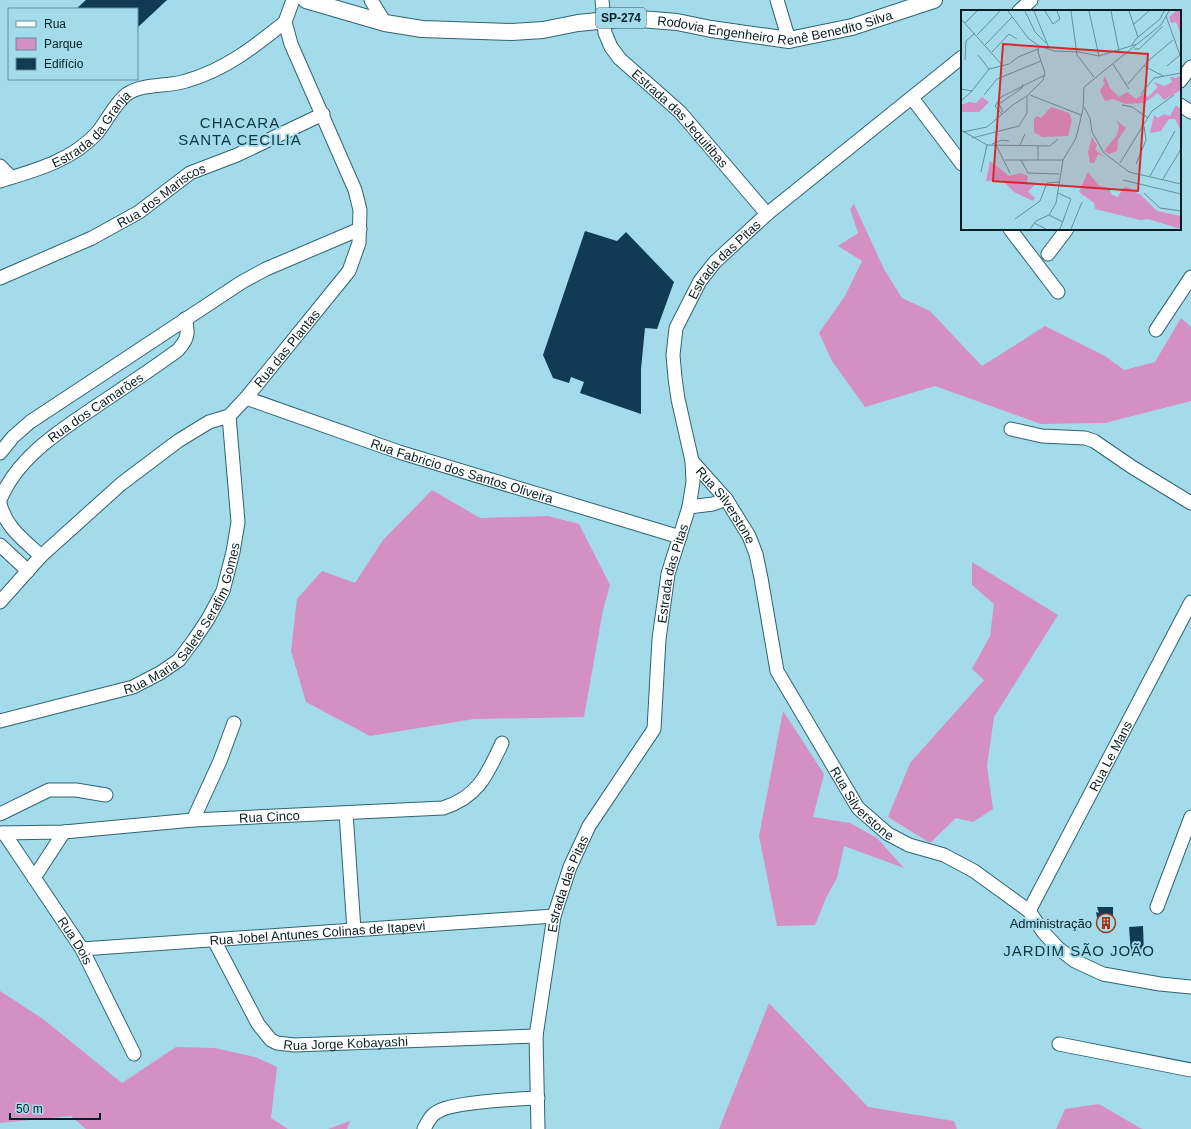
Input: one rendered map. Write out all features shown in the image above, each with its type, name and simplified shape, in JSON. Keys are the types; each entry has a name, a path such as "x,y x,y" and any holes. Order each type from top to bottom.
{"main road":[{"name":"Rodovia Engenheiro Renê Benedito Silva","path":"306,0 384,23 422,29 512,32 543,30 604,19 628,18 677,22 711,29 789,40 852,27 934,0"}],"street":[{"path":"285,22 293,0"},
{"path":"372,0 384,23"},
{"name":"Estrada das Jequitibas","path":"602,0 605,33 611,47 620,59 680,112 767,214"},
{"path":"777,0 789,40"},
{"path":"1020,10 1031,0"},
{"name":"Rua das Plantas","path":"0,602 41,556 121,484 178,441 209,422 229,416 246,398 349,271 359,243 360,210 355,190 323,114 291,44 285,22"},
{"name":"Estrada da Granja","path":"5,179 58,162 75,152 100,129 127,94 139,89 185,82 218,70 245,54 285,22"},
{"path":"961,58 912,98 961,163"},
{"path":"1181,80 1191,66"},
{"name":"Estrada das Pitas","path":"538,1129 536,1036 554,916 570,867 589,826 654,729 659,639 667,581 689,507 693,482 692,461 678,400 673,355 676,328 700,281 714,262 767,214 912,98"},
{"path":"1181,106 1191,112"},
{"name":"Rua dos Mariscos","path":"0,278 92,238 139,212 190,173 237,155 323,114"},
{"path":"0,166 5,179"},
{"name":"Rua dos Camarões","path":"0,453 13,437 30,422 185,319 266,269 360,229"},
{"path":"1011,230 1058,292"},
{"path":"1048,254 1066,230"},
{"path":"1156,330 1191,277"},
{"name":"Rua dos Camarões","path":"41,556 13,530 2,513 0,502 4,490 43,444 178,350 185,343 188,331 185,319"},
{"name":"Rua Fabricio dos Santos Oliveira","path":"246,398 399,452 680,537"},
{"name":"Rua Maria Salete Serafim Gomes","path":"0,721 133,687 160,673 179,660 208,619 223,591 233,552 238,522 229,416"},
{"path":"1011,428 1042,436 1085,438 1094,441 1132,467 1191,503"},
{"name":"Rua Silverstone","path":"692,461 726,499 749,536 756,554 777,671 858,808 888,834 909,845 944,855 959,862 1029,911 1044,933 1058,948 1075,961 1103,974 1160,984 1191,987"},
{"path":"689,507 713,504 726,499"},
{"path":"0,545 28,571"},
{"name":"Rua Le Mans","path":"1029,911 1191,602"},
{"path":"193,820 220,761 234,723"},
{"name":"Rua Cinco","path":"2,833 64,832 193,820 443,808 458,804 472,794 487,774 502,743"},
{"path":"0,814 49,790 76,790 106,795"},
{"path":"346,813 354,930"},
{"path":"1157,908 1191,817"},
{"path":"34,878 64,832"},
{"name":"Rua Dois","path":"2,833 82,949 134,1054"},
{"name":"Rua Jobel Antunes Colinas de Itapevi","path":"82,949 554,916"},
{"name":"Rua Jorge Kobayashi","path":"214,940 258,1024 271,1040 277,1043 294,1045 536,1036"},
{"path":"1059,1044 1191,1070"},
{"path":"424,1129 436,1112 446,1108 502,1100 538,1098"}],"green space":[{"path":"854,204 884,269 902,298 930,311 982,366 1045,326 1105,356 1124,370 1155,362 1181,318 1191,327 1191,401 1105,423 1041,424 935,386 865,407 832,361 819,333 845,296 862,261 838,246 858,233 850,209"},
{"path":"432,490 480,518 548,516 579,524 610,585 603,610 584,717 474,719 370,736 306,702 291,651 297,599 322,571 355,583 383,540"},
{"path":"972,562 1058,615 994,717 987,766 993,809 973,822 956,818 930,843 888,817 910,763 984,680 972,669 990,636 994,604 972,585"},
{"path":"783,711 824,774 813,817 850,823 877,838 904,868 844,846 837,878 826,898 815,925 777,926 759,836"},
{"path":"0,991 43,1019 122,1083 176,1047 215,1048 255,1057 277,1067 271,1118 288,1129 86,1129 71,1116 0,1123"},
{"path":"769,1003 868,1107 954,1121 957,1129 719,1129"},
{"path":"1099,1104 1143,1129 1056,1129 1065,1109"},
{"path":"350,1121 347,1129 328,1129"}],"building":[{"path":"86,0 167,0 138,27 138,8 77,8"},
{"path":"585,231 617,241 626,232 674,282 657,329 645,328 641,369 641,414 580,393 584,382 571,377 569,383 553,378 543,355"},
{"name":"Administração","path":"1097,907 1113,907 1113,927 1110,930 1099,928 1096,912 1099,913"},
{"path":"1143,926 1144,954 1131,954 1129,927"}],"place":[{"name":"Administração","path":"1106,923"}],"district":[{"name":"CHACARA SANTA CECILIA","path":"240,130"},
{"name":"JARDIM SÃO JOÃO","path":"1079,950"}]}
